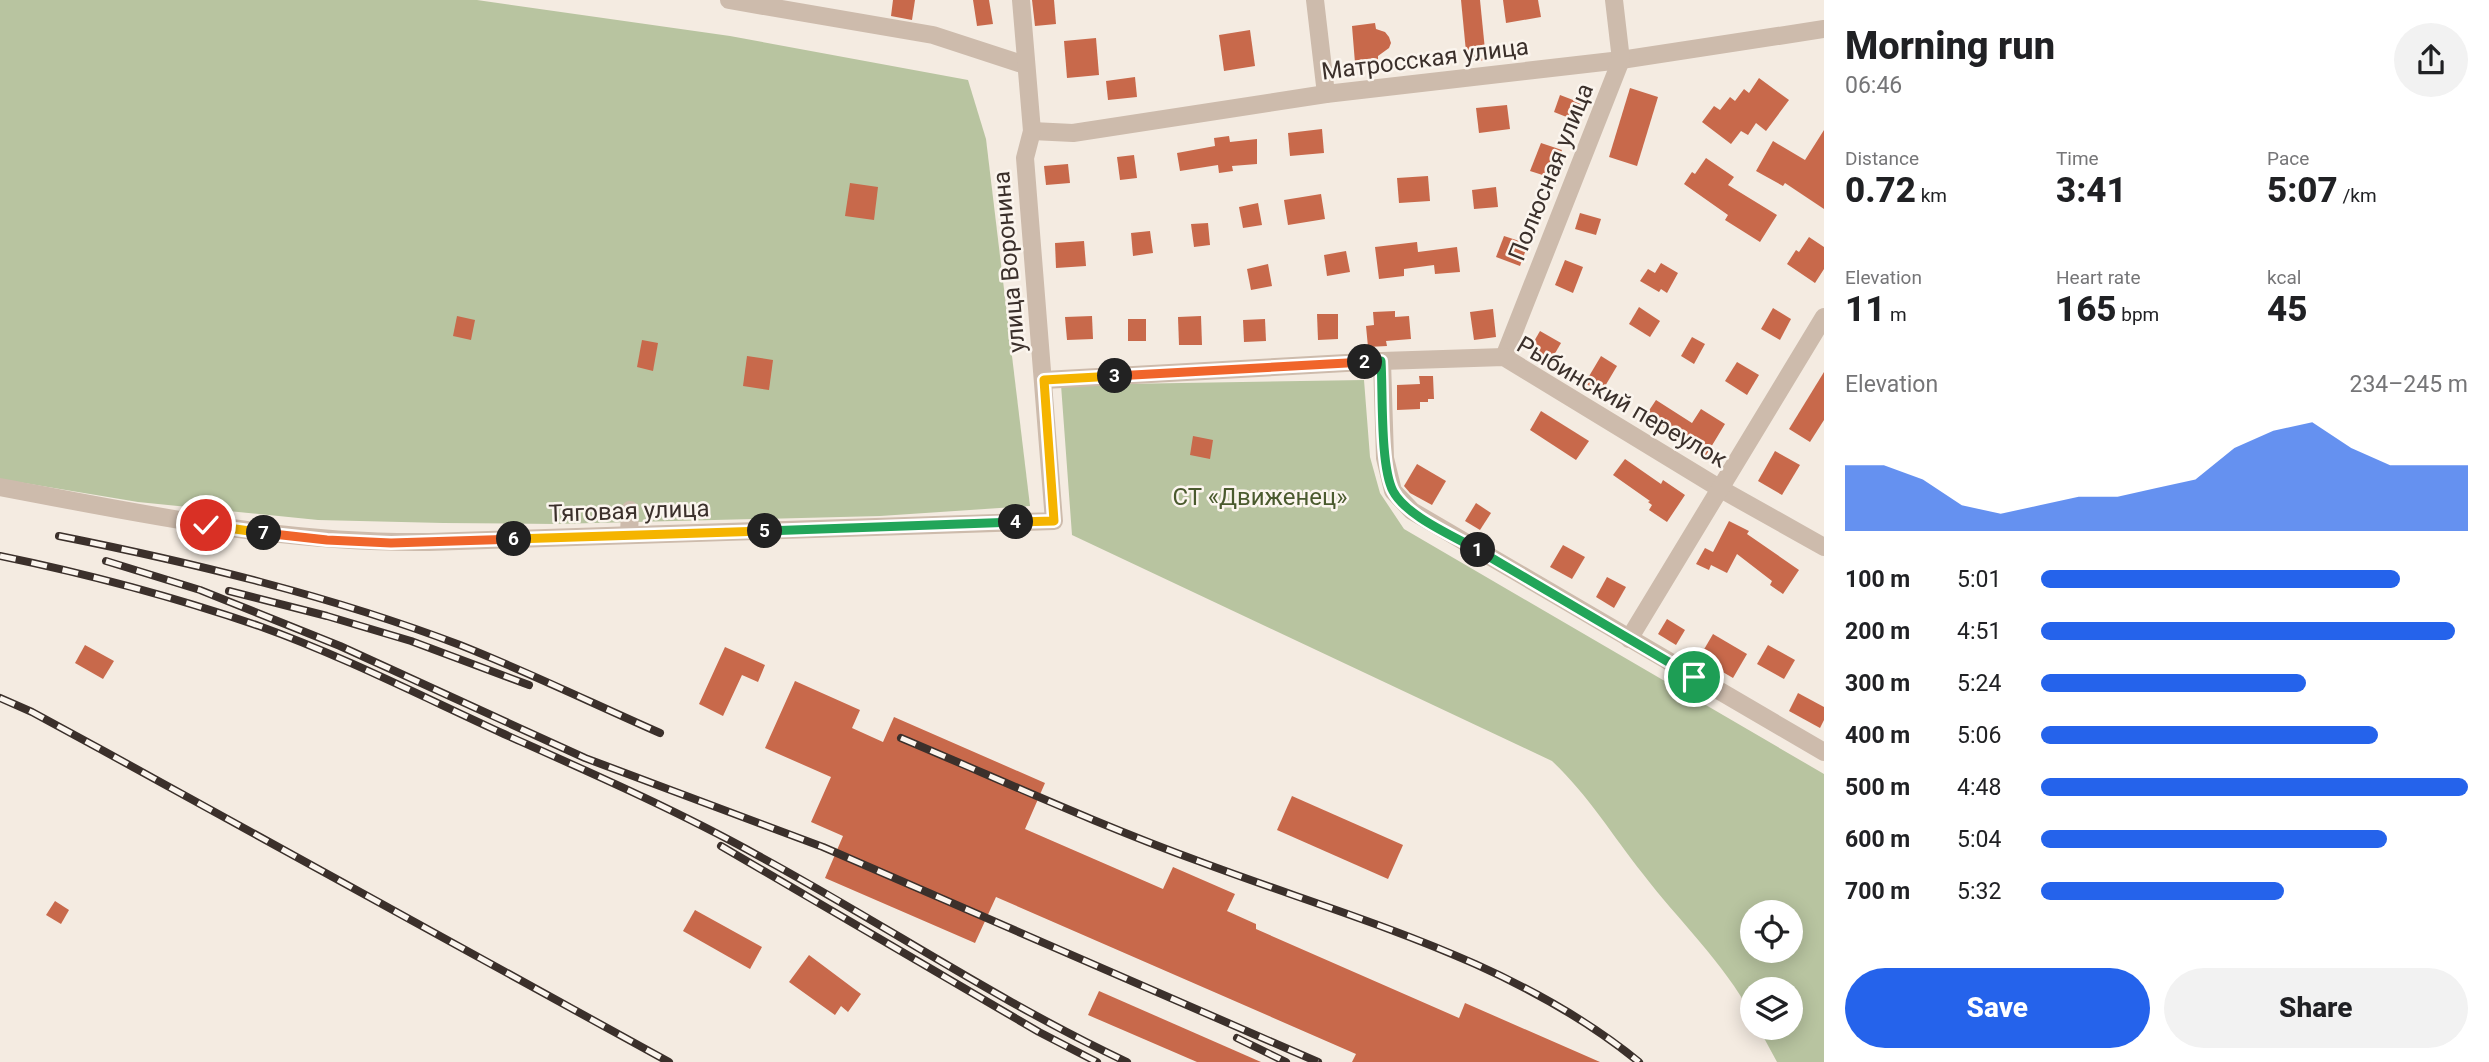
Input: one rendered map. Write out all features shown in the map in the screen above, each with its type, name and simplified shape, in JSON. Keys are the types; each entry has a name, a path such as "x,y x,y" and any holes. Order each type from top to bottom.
{"street":[{"path":"729,0 752,1 933,35 1026,65"},
{"name":"улица Воронина","path":"1021,0 1032,131 1025,158 1054,521"},
{"path":"1315,0 1326,94"},
{"name":"Полюсная улица","path":"1504,357 1621,61 1615,0"},
{"name":"Матросская улица","path":"1032,131 1073,133 1326,94 1621,61 1824,30"},
{"path":"1629,639 1824,317"},
{"name":"Рыбинский переулок","path":"1044,380 1381,361 1504,357 1719,488 1824,547"},
{"path":"1381,361 1385,458 1393,491 1412,511 1824,752"},
{"name":"Тяговая улица","path":"0,487 206,525 327,540 429,542 1054,521"},
{"path":"629,535 631,510"}],"green space":[{"path":"0,0 477,0 730,36 968,80 986,139 1030,506 880,516 555,524 318,520 138,502 0,479"},
{"name":"СТ «Движенец»","path":"1364,380 1370,457 1380,493 1404,529 1824,774 1824,1062 1777,1062 1765,1040 1803,1040 1803,977 1740,977 1740,996 1714,959 1643,874 1589,802 1552,761 1072,535 1061,385"}],"building":[{"path":"893,0 915,0 912,20 891,16"},
{"path":"973,0 989,0 993,24 977,26"},
{"path":"1032,0 1054,0 1056,24 1035,26"},
{"path":"1461,0 1480,0 1486,60 1467,62"},
{"path":"1503,0 1538,0 1541,17 1506,23"},
{"path":"1375,23 1376,29 1385,32 1389,37 1389,48 1378,56 1378,61 1355,63 1352,26"},
{"path":"1250,30 1255,66 1224,71 1219,35"},
{"path":"1096,38 1099,75 1067,78 1064,41"},
{"path":"1135,77 1137,97 1108,100 1106,81"},
{"path":"1759,78 1789,100 1766,131 1756,123 1748,135 1741,131 1731,144 1702,122 1714,106 1720,110 1730,97 1735,101 1744,89 1749,93"},
{"path":"1630,88 1658,97 1637,166 1609,157"},
{"path":"1560,95 1581,103 1574,120 1554,112"},
{"path":"1507,105 1510,129 1479,133 1476,108"},
{"path":"1322,129 1324,153 1290,156 1288,133"},
{"path":"1824,130 1824,209 1785,183 1783,186 1756,171 1773,141 1805,160"},
{"path":"1229,136 1230,142 1257,139 1257,164 1232,166 1233,171 1219,173 1218,165 1180,171 1177,153 1215,146 1214,138"},
{"path":"1541,143 1562,150 1552,178 1530,171"},
{"path":"1134,155 1137,178 1120,180 1117,157"},
{"path":"1706,158 1734,177 1728,185 1777,215 1760,242 1725,220 1728,215 1684,184"},
{"path":"1068,164 1070,183 1046,185 1044,166"},
{"path":"1428,176 1430,201 1399,203 1397,178"},
{"path":"850,183 878,187 874,220 845,216"},
{"path":"1496,187 1498,207 1474,209 1472,190"},
{"path":"1321,194 1325,219 1288,225 1284,200"},
{"path":"1258,203 1262,225 1243,228 1239,207"},
{"path":"1580,213 1601,219 1596,235 1575,229"},
{"path":"1208,223 1210,245 1194,247 1191,224"},
{"path":"1150,231 1153,253 1133,256 1131,233"},
{"path":"1504,236 1528,244 1520,266 1496,257"},
{"path":"1809,237 1824,247 1824,269 1815,283 1787,264"},
{"path":"1084,241 1086,266 1056,268 1055,243"},
{"path":"1417,242 1418,252 1457,247 1460,272 1435,274 1434,265 1404,269 1404,276 1379,279 1375,247"},
{"path":"1346,251 1350,272 1327,276 1324,255"},
{"path":"1565,260 1583,267 1573,293 1555,285"},
{"path":"1661,263 1678,273 1667,293 1661,289 1659,292 1640,281 1648,269 1655,273"},
{"path":"1268,264 1272,286 1251,290 1247,269"},
{"path":"1639,307 1660,321 1650,337 1629,324"},
{"path":"1773,308 1791,319 1780,340 1761,329"},
{"path":"1493,309 1496,337 1474,340 1470,312"},
{"path":"1395,311 1395,317 1409,316 1411,339 1386,341 1387,346 1368,347 1366,326 1374,325 1373,312"},
{"path":"1317,314 1338,314 1338,339 1318,340"},
{"path":"457,316 475,320 471,340 453,336"},
{"path":"1092,316 1093,339 1067,340 1065,317"},
{"path":"1201,316 1202,345 1179,345 1178,317"},
{"path":"1128,319 1146,319 1146,341 1128,341"},
{"path":"1265,319 1266,341 1244,342 1243,320"},
{"path":"1540,331 1561,343 1550,362 1529,350"},
{"path":"1692,337 1705,344 1694,364 1681,356"},
{"path":"642,340 658,343 653,371 637,367"},
{"path":"747,356 773,360 769,390 743,386"},
{"path":"1601,356 1617,366 1601,393 1585,383"},
{"path":"1737,362 1759,375 1747,395 1725,381"},
{"path":"1824,372 1824,420 1810,442 1789,429"},
{"path":"1419,376 1433,376 1434,399 1420,402 1420,409 1397,410 1397,385 1420,384"},
{"path":"1656,400 1692,423 1701,409 1725,424 1705,457 1646,415"},
{"path":"1541,411 1589,441 1576,460 1530,430"},
{"path":"1193,436 1213,440 1210,459 1190,455"},
{"path":"1775,451 1800,465 1782,495 1758,481"},
{"path":"1625,459 1661,484 1663,480 1685,495 1667,522 1649,510 1652,505 1648,502 1650,501 1613,475"},
{"path":"1417,464 1446,481 1432,505 1410,493 1404,486"},
{"path":"1476,503 1491,513 1480,530 1465,521"},
{"path":"1729,521 1749,531 1747,534 1799,570 1783,594 1770,585 1772,581 1737,554 1727,573 1711,565 1709,570 1696,564 1705,548 1713,552"},
{"path":"1563,545 1585,557 1572,579 1550,567"},
{"path":"1607,577 1626,587 1614,608 1596,597"},
{"path":"1667,619 1685,630 1676,645 1658,634"},
{"path":"1713,634 1747,654 1733,678 1699,658"},
{"path":"85,645 114,661 103,679 75,663"},
{"path":"1768,645 1795,660 1784,679 1757,664"},
{"path":"725,647 765,665 758,682 742,675 723,716 699,704"},
{"path":"795,681 860,710 852,728 883,742 894,717 1045,783 1025,829 1163,889 1173,867 1235,894 1227,911 1256,924 1256,929 1459,1018 1465,1003 1600,1062 1352,1062 1356,1054 996,897 975,943 825,878 843,836 811,822 831,777 765,748"},
{"path":"1798,693 1824,707 1824,720 1820,728 1789,711"},
{"path":"1292,796 1403,845 1388,879 1277,830"},
{"path":"55,901 69,910 61,924 46,915"},
{"path":"695,910 762,947 750,969 683,931"},
{"path":"809,955 861,994 848,1012 841,1006 835,1015 789,982"},
{"path":"1099,991 1261,1062 1197,1062 1088,1015"}],"railway":[{"path":"59,536 262,582 411,627 485,655 660,733"},
{"path":"0,556 98,578 195,605 259,626 352,664 695,822 803,881 986,988 1127,1062"},
{"path":"106,561 200,590 340,646 585,758 823,847 1318,1062"},
{"path":"229,591 411,641 529,685"},
{"path":"0,698 102,750 669,1062"},
{"path":"901,738 1125,833 1429,944 1484,968 1538,995 1590,1026 1639,1062"},
{"path":"721,846 1039,1032 1097,1062"},
{"path":"1237,1038 1286,1062"}],"route":[{"path":"206,525 303,538 391,543 1054,521 1044,380 1381,361 1385,458 1393,491 1412,511 1694,677"}]}
